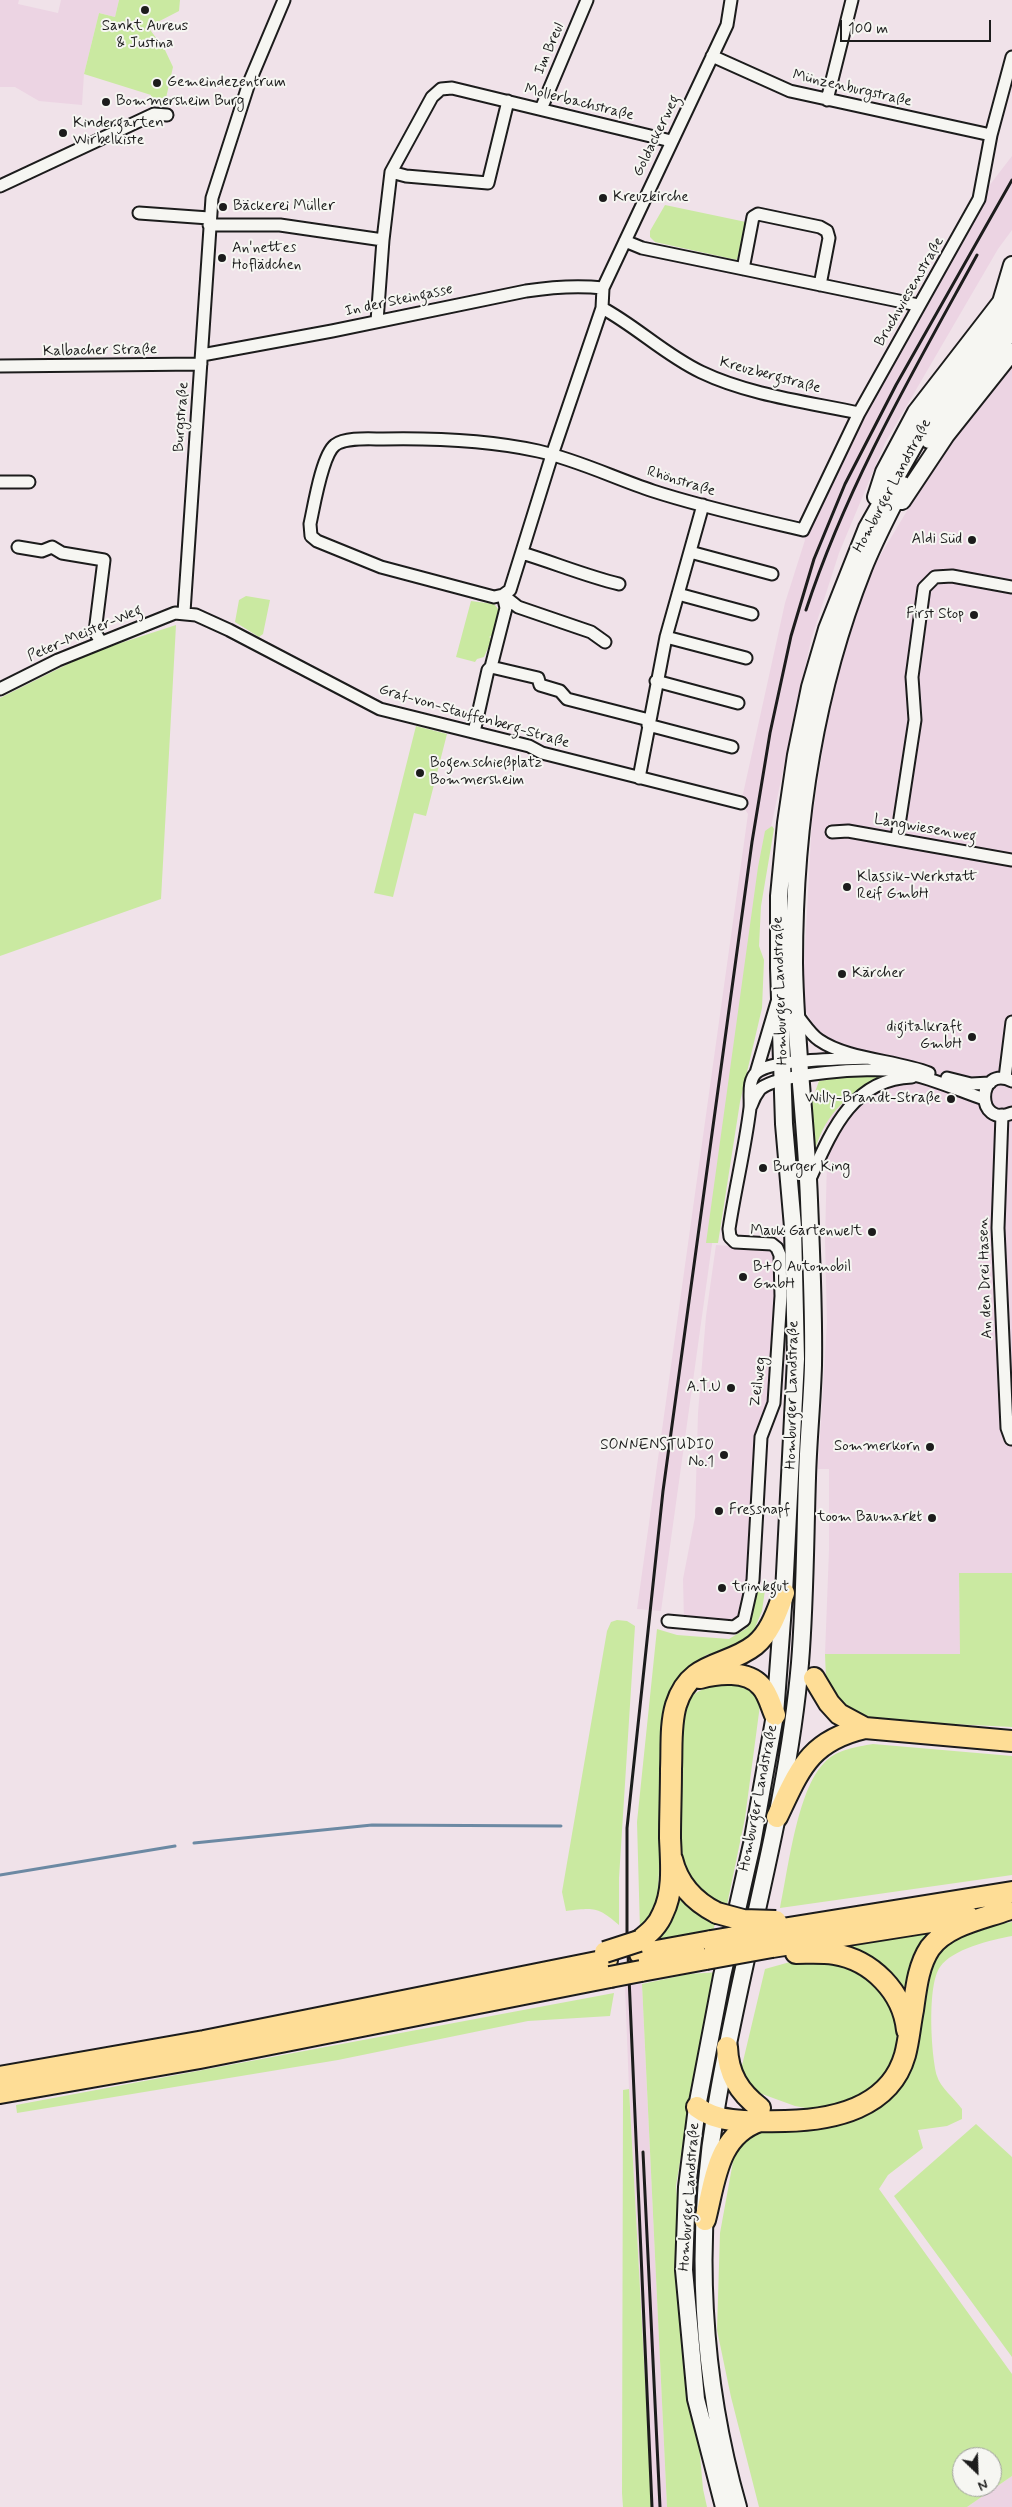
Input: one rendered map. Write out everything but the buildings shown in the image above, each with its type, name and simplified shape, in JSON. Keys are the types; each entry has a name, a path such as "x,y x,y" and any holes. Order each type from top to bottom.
{"highway":[{"path":"640,1956 666,1907 672,1857 673,1721 679,1699 688,1686 707,1666 746,1651 755,1645 774,1620 784,1593"},
{"path":"688,1686 712,1675 747,1677 762,1686 775,1715"},
{"path":"814,1678 829,1703 839,1714 865,1728"},
{"path":"777,1817 806,1760 827,1742 852,1731 865,1728 1012,1741"},
{"path":"672,1857 679,1877 691,1894 698,1902 717,1913 743,1920 774,1938 848,1957 872,1970 890,1988 898,2000 903,2012 908,2038"},
{"path":"696,2107 716,2111 761,2114 792,2121 860,2108 885,2090 898,2072 905,2055 917,1980 930,1948 950,1931 1010,1903"},
{"path":"708,1950 738,1953 774,1938 822,1922 1010,1903"},
{"path":"0,2093 200,2058 640,1956 708,1950 774,1938 1010,1903"},
{"path":"0,2077 195,2042 549,1972 640,1956"},
{"path":"727,2047 732,2076 741,2091 761,2114"},
{"path":"705,2220 724,2148 738,2132 761,2114"}],"main road":[{"path":"872,532 946,435 1007,337 1012,265"},
{"path":"872,532 884,472 916,412 1008,302"},
{"name":"Homburger Landstraße","path":"738,2507 713,2399 703,2310 705,2220 716,2111 727,2047 777,1817 794,1716 803,1613 813,1364 808,1183 779,996 779,896 786,823 796,755 810,687 827,630 872,532 939,401 970,359 1007,337"},
{"name":"Homburger Landstraße","path":"724,2507 696,2399 684,2270 687,2187 696,2107 720,1986 752,1844 775,1715 784,1593 796,1359 793,1227 784,1124 792,1071 796,1014 794,963 800,821 809,756 824,689 841,630 863,568 872,532"},
{"path":"803,1613 814,1678"}],"street":[{"name":"Burgstraße","path":"184,612 209,221 216,180 249,82 284,0"},
{"name":"Im Breul","path":"541,109 587,0"},
{"name":"Goldackerweg","path":"503,596 510,590 552,455 602,308 603,288 727,25 731,0"},
{"path":"827,100 852,0"},
{"name":"Münzenburgstraße","path":"712,56 779,88 991,135"},
{"name":"Bruchwiesenstraße","path":"803,530 859,414 918,305 980,198 991,135 1012,57"},
{"name":"Mollerbachstraße","path":"377,322 383,240 391,172 432,97 440,90 452,88 672,141"},
{"name":"Mollerbachstraße","path":"391,172 406,176 488,183 508,101"},
{"path":"0,186 154,114 167,115"},
{"path":"139,214 209,221 280,225 383,240"},
{"path":"743,269 753,217 758,214 820,227 827,231 829,238 820,285"},
{"path":"625,241 642,248 918,305"},
{"name":"In der Steingasse","path":"201,360 526,291 556,286 603,288"},
{"name":"Kreuzbergstraße","path":"602,308 689,365 719,380 859,414"},
{"name":"Kalbacher Straße","path":"0,366 201,360"},
{"name":"Rhönstraße","path":"503,596 494,597 388,569 317,541 311,536 310,524 328,452 334,446 347,441 409,438 476,441 552,455 602,471 652,491 803,530"},
{"path":"0,482 29,482"},
{"path":"639,778 656,681 666,637 704,505"},
{"path":"18,546 42,551 52,547 62,553 104,560 95,632 101,642"},
{"path":"690,552 772,574"},
{"path":"522,553 568,567 577,573 619,584"},
{"path":"897,838 915,720 912,677 924,588 935,577 952,576 1012,587"},
{"path":"678,594 752,614"},
{"path":"503,596 518,607 591,632 606,642"},
{"path":"474,732 488,670 491,667 506,613 503,596"},
{"name":"Peter-Meister-Weg","path":"0,689 101,642 184,612"},
{"name":"Graf-von-Stauffenberg-Straße","path":"184,612 196,614 229,630 380,709 529,746 542,753 741,803"},
{"path":"666,637 746,658"},
{"path":"491,667 538,678 540,685 560,691 567,699 732,747"},
{"path":"656,681 738,703"},
{"name":"Langwiesenweg","path":"832,832 848,831 897,838 1012,860"},
{"name":"Zeilweg","path":"668,1621 734,1627 744,1620 751,1592 761,1437 774,1403 781,1296 780,1256 777,1248 772,1244 735,1242 730,1237 729,1229 750,1107 752,1079 756,1073 779,996"},
{"path":"796,1014 819,1040 866,1058 910,1066 961,1082 990,1083 1009,1079 1012,1022"},
{"path":"792,1071 866,1058"},
{"path":"756,1073 766,1067 792,1071 876,1069 921,1077 984,1099"},
{"name":"Zeilweg","path":"750,1107 761,1088 792,1071"},
{"path":"808,1183 828,1135 841,1116 860,1097 891,1081 921,1077"},
{"path":"990,1083 984,1093 984,1099 989,1110 1007,1114"},
{"name":"An den Drei Hasen","path":"1007,1114 998,1228 1007,1428 1011,1439"}],"shaded area":[{"path":"0,0 19,0 18,4 58,13 61,0 119,0 115,17 99,13 84,74 82,105 39,101 15,87 0,87"},
{"path":"1012,156 1012,230 998,249 885,443 839,553 811,640 768,841 661,1611 637,1609 748,814 741,803 785,603 805,540 803,530 859,413 979,199"},
{"path":"1012,364 1012,1573 959,1573 961,1654 825,1654 829,1550 829,1469 818,1469 827,1322 825,1241 827,1159 821,1032 814,1025 805,1010 803,986 812,819 831,695 851,627 874,566 929,474"},
{"path":"716,1245 769,1249 775,1257 774,1345 769,1397 756,1447 744,1603 739,1622 684,1621 683,1579 695,1517 698,1413 706,1316"},
{"path":"642,1984 667,2507 652,2507 629,2089 625,1986"},
{"path":"1012,2476 1012,2507 967,2507 982,2497 1002,2497 1002,2483"}],"green space":[{"path":"119,0 180,0 179,11 148,27 165,50 173,67 166,98 151,98 151,95 84,74 99,13 115,17"},
{"path":"665,205 746,222 737,260 655,242 650,237 650,231"},
{"path":"246,596 270,600 263,634 259,637 235,622 239,600"},
{"path":"471,601 494,604 499,610 495,634 489,637 492,639 484,657 477,659 475,662 456,657"},
{"path":"176,625 161,899 0,956 0,698 90,653"},
{"name":"Bogenschießplatz Bommersheim","path":"416,726 447,734 426,816 414,813 393,897 374,893"},
{"path":"772,826 774,829 761,906 759,946 764,960 762,1008 740,1102 718,1243 706,1243 758,867 765,831"},
{"path":"865,1074 885,1076 850,1097 841,1105 826,1124 815,1150 812,1149 810,1106 819,1081"},
{"path":"959,1573 1012,1573 1012,1727 892,1721 860,1715 839,1700 826,1679 825,1654 960,1654"},
{"path":"766,1583 762,1611 751,1637 732,1648 706,1655 686,1672 662,1791 658,1895 653,1913 640,1930 637,1822 657,1629 677,1635 729,1639 747,1628 756,1590"},
{"path":"617,1620 627,1621 635,1626 619,1878 619,1925 600,1911 583,1909 566,1911 562,1892 607,1631 611,1622"},
{"path":"723,1684 746,1687 758,1699 760,1705 745,1818 727,1905 705,1896 689,1877 681,1842 678,1789 680,1737 687,1703 698,1692"},
{"path":"873,1744 1012,1756 1012,1875 780,1908 800,1811 815,1775 829,1758 847,1749"},
{"path":"673,1885 716,1919 713,1932 644,1946"},
{"path":"1012,1922 1012,1936 963,1950 953,1955 940,1967 933,1989 931,2020 935,2066 941,2084 962,2109 962,2119 947,2126 918,2130 923,2148 888,2175 879,2189 1012,2374 1012,2476 1002,2483 1002,2447 952,2447 952,2497 982,2497 967,2507 759,2507 731,2397 717,2330 720,2233 736,2145 756,2131 853,2119 872,2111 893,2095 914,2061 932,1953 971,1929"},
{"path":"943,1926 908,2014 831,1945"},
{"path":"837,1961 865,1970 880,1988 897,2017 899,2042 889,2071 869,2093 843,2106 811,2109 795,2106 751,2090 740,2074 765,1969 790,1962"},
{"path":"720,1972 690,2102 676,2186 703,2489 707,2507 667,2507 642,1984 689,1974"},
{"path":"614,1993 610,2016 528,2021 338,2060 17,2113 16,2105"},
{"path":"629,2089 652,2507 623,2507 622,2493 623,2090"},
{"path":"976,2124 1012,2157 1012,2357 894,2196"}],"waterway":[{"path":"194,1843 372,1825 561,1826"},
{"path":"0,1875 175,1846"}],"railway":[{"path":"652,2507 627,1931 627,1828 663,1491 752,842 770,733 791,636 814,559 845,484 896,385 1012,180"},
{"path":"806,610 841,518 883,429 977,255"},
{"path":"643,2152 660,2507"}],"place":[{"name":"Sankt Aureus & Justina","path":"145,10"},
{"name":"Gemeindezentrum","path":"157,83"},
{"name":"Bommersheim Burg","path":"106,102"},
{"name":"Kindergarten Wirbelkiste","path":"63,133"},
{"name":"Kreuzkirche","path":"603,198"},
{"name":"Bäckerei Müller","path":"223,207"},
{"name":"An'nettes Hoflädchen","path":"222,258"},
{"name":"Aldi Süd","path":"972,540"},
{"name":"First Stop","path":"974,615"},
{"name":"Bogenschießplatz Bommersheim","path":"420,773"},
{"name":"Klassik-Werkstatt Reif GmbH","path":"847,887"},
{"name":"Kärcher","path":"842,974"},
{"name":"digitalkraft GmbH","path":"972,1037"},
{"name":"Willy-Brandt-Straße","path":"951,1099"},
{"name":"Burger King","path":"763,1168"},
{"name":"Mauk Gartenwelt","path":"872,1232"},
{"name":"B+O Automobil GmbH","path":"743,1277"},
{"name":"A.T.U","path":"731,1388"},
{"name":"Sommerkorn","path":"930,1447"},
{"name":"SONNENSTUDIO No.1","path":"724,1455"},
{"name":"Fressnapf","path":"719,1511"},
{"name":"toom Baumarkt","path":"932,1518"},
{"name":"trinkgut","path":"722,1588"}]}
